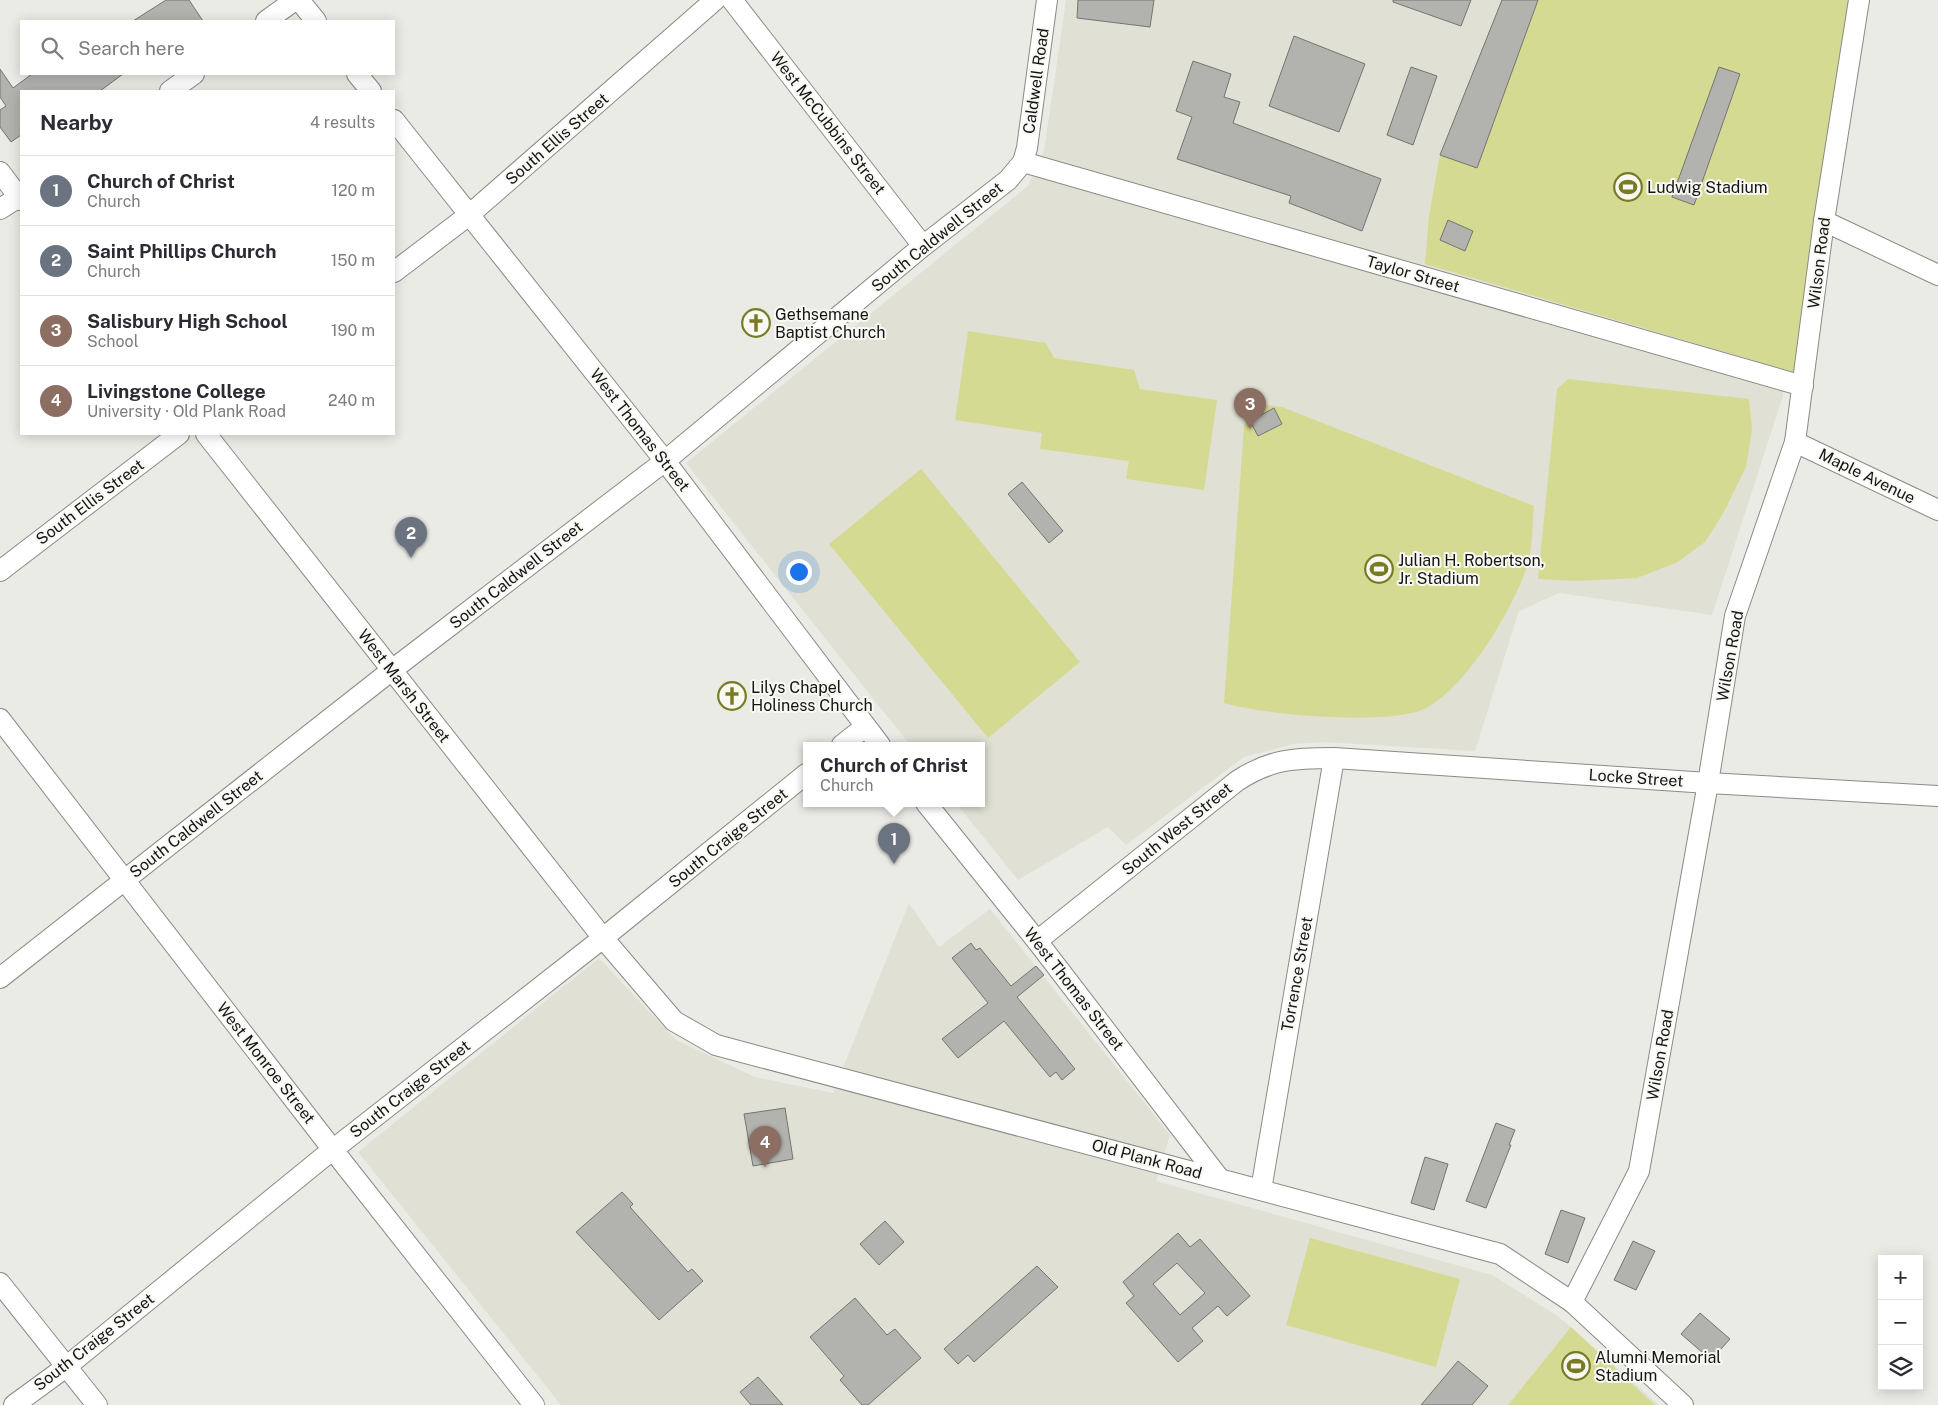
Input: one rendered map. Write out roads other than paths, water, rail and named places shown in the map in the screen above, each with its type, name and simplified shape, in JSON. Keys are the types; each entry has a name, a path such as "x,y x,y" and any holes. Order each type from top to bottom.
{"street":[{"path":"267,20 295,0"},
{"path":"299,0 315,20"},
{"name":"South Ellis Street","path":"395,271 469,215 715,0"},
{"name":"West McCubbins Street","path":"732,0 923,246"},
{"name":"Caldwell Road","path":"1023,162 1027,148 1047,0"},
{"name":"Wilson Road","path":"1572,1302 1640,1171 1708,783 1734,616 1796,442 1824,221 1859,0"},
{"path":"171,90 193,75"},
{"path":"358,75 370,90"},
{"name":"West Thomas Street","path":"395,121 665,461 878,742"},
{"name":"South Caldwell Street","path":"0,978 392,670 665,461 923,246 1008,180 1023,162"},
{"name":"Taylor Street","path":"1023,162 1803,386"},
{"path":"0,172 20,197"},
{"path":"0,209 20,199"},
{"path":"1824,221 1938,276"},
{"name":"South Ellis Street","path":"0,571 178,435"},
{"name":"West Marsh Street","path":"207,435 603,938"},
{"name":"Maple Avenue","path":"1796,442 1938,510"},
{"name":"West Monroe Street","path":"0,719 333,1150 534,1405"},
{"path":"846,742 865,727"},
{"name":"South West Street","path":"1037,941 1237,781 1255,769 1293,758 1334,758"},
{"name":"Locke Street","path":"1334,758 1938,796"},
{"name":"Torrence Street","path":"1260,1190 1334,758"},
{"name":"South Craige Street","path":"14,1405 66,1367 333,1150 603,938 803,776"},
{"name":"West Thomas Street","path":"929,807 1037,941 1219,1178"},
{"name":"Old Plank Road","path":"603,938 674,1021 716,1045 1500,1254 1572,1302 1683,1405"},
{"path":"0,1283 97,1405"}],"place":[{"name":"Ludwig Stadium","path":"1628,187"},
{"name":"Gethsemane Baptist Church","path":"756,323"},
{"name":"Salisbury High School","path":"1250,429"},
{"name":"Saint Phillips Church","path":"411,558"},
{"name":"Julian H. Robertson, Jr. Stadium","path":"1379,569"},
{"name":"Lilys Chapel Holiness Church","path":"732,696"},
{"name":"Church of Christ","path":"894,864"},
{"name":"Livingstone College","path":"765,1167"},
{"name":"Alumni Memorial Stadium","path":"1576,1366"}]}
